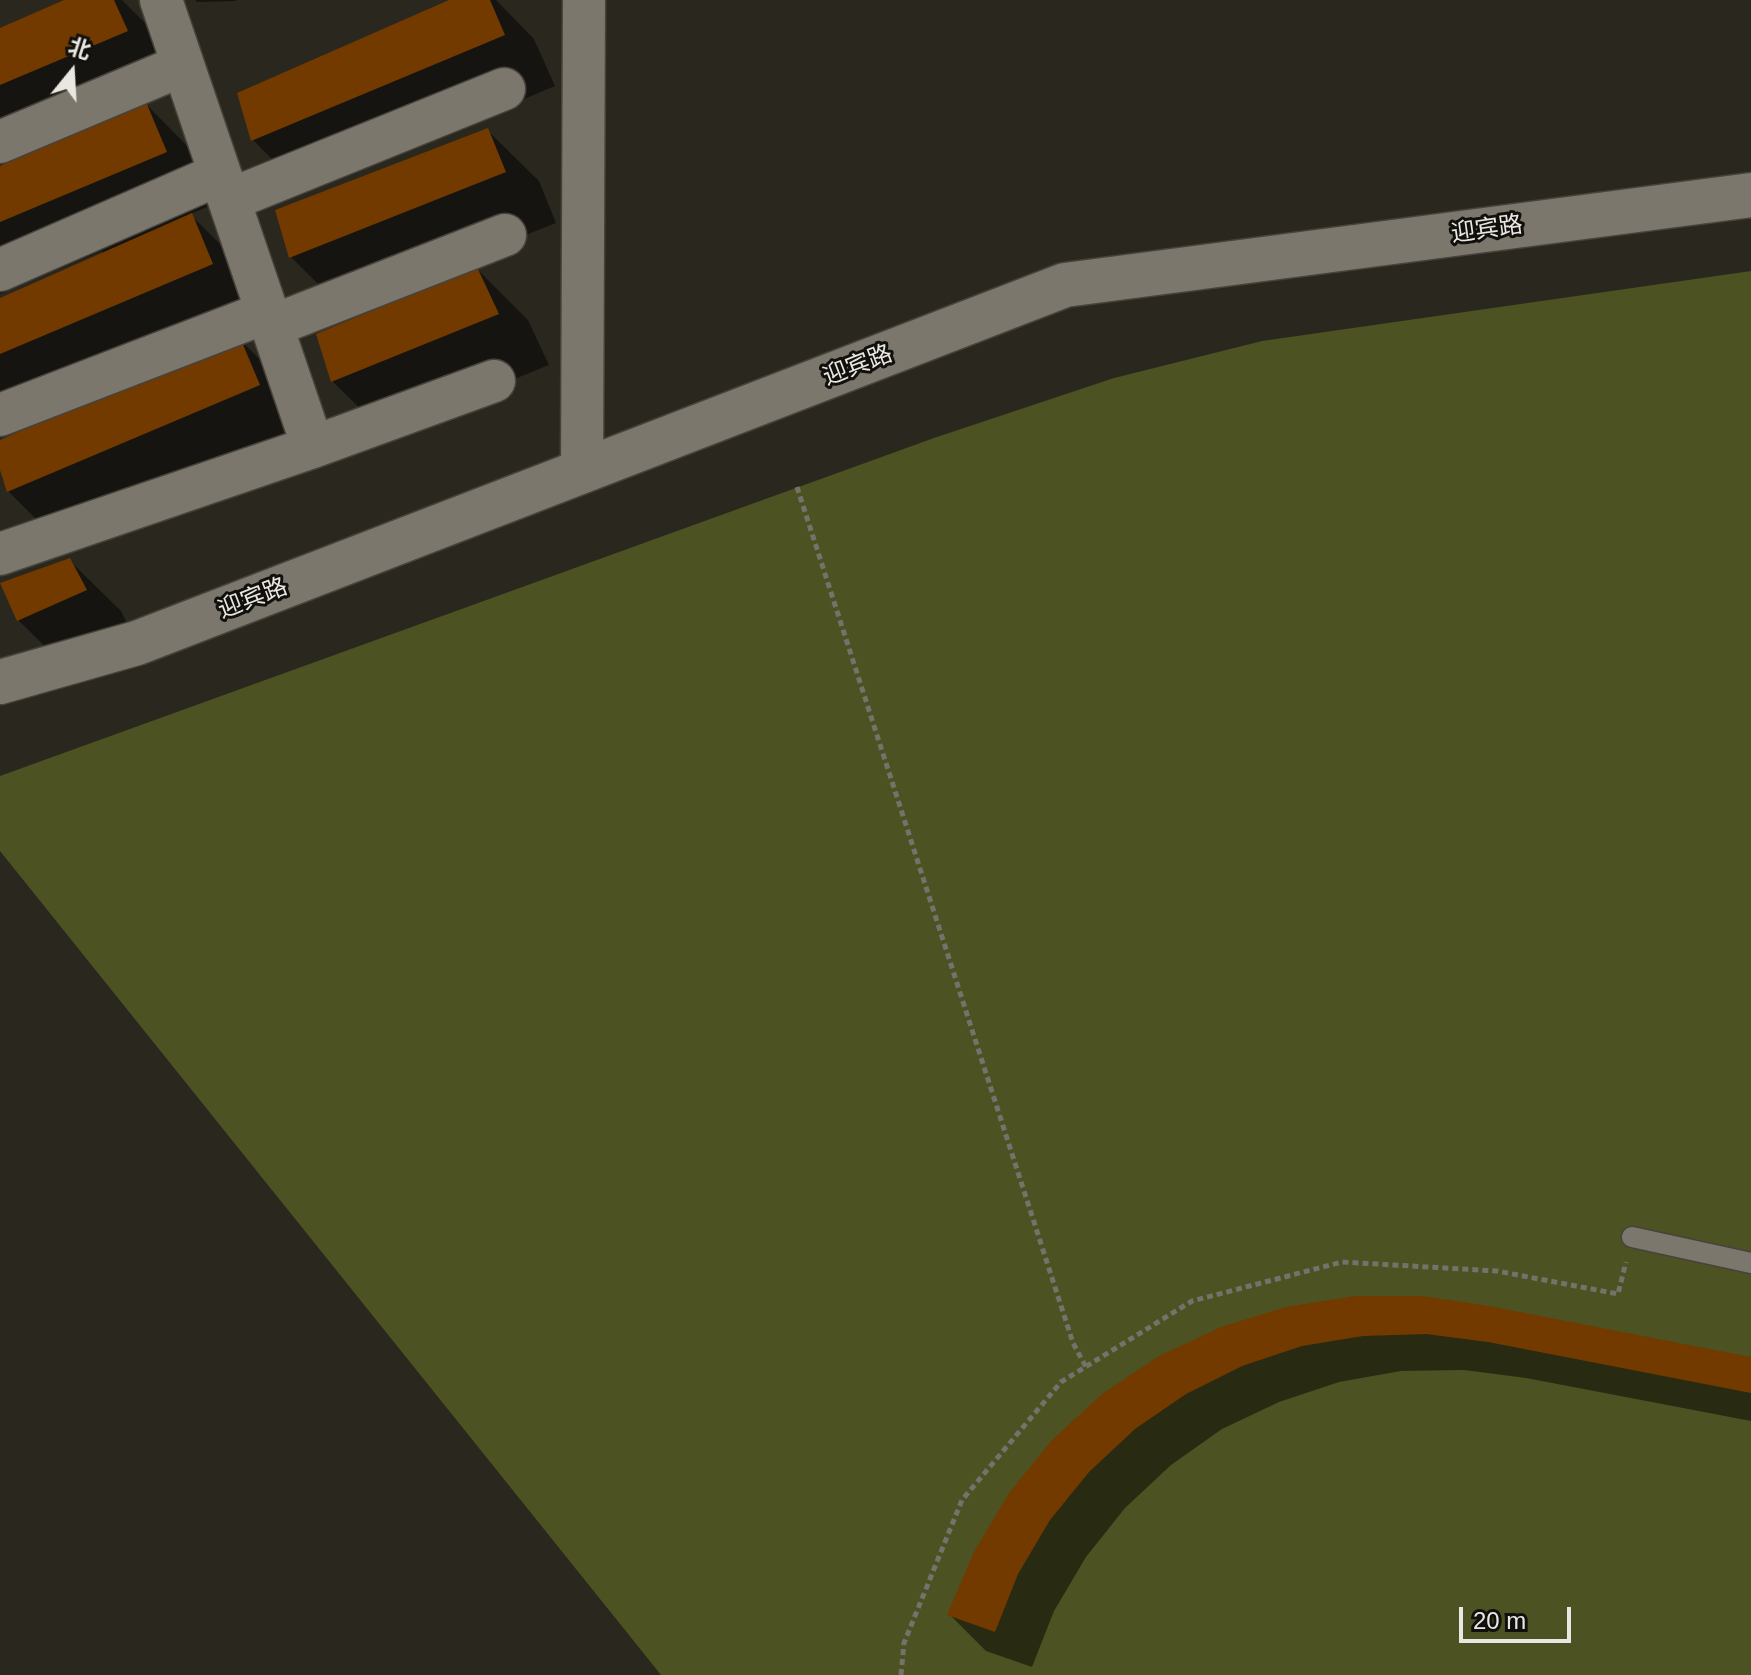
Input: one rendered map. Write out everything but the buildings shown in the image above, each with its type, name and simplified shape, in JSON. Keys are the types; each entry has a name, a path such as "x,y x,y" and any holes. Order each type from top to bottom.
{"street":[{"path":"161,0 313,447"},
{"path":"582,472 584,0"},
{"path":"0,142 183,65"},
{"path":"0,270 504,89"},
{"name":"迎宾路","path":"0,682 137,643 1065,285 1751,195"},
{"path":"0,415 505,235"},
{"path":"0,554 313,447 494,381"}],"lane":[{"path":"1632,1237 1751,1263"}],"path":[{"path":"797,487 1073,1343 1086,1367"},
{"path":"901,1675 904,1643 962,1500 1061,1382 1192,1301 1342,1262 1497,1271 1618,1294"}],"green space":[{"path":"1751,271 1751,1675 661,1675 0,851 0,776 934,438 1114,378 1262,341"}]}
